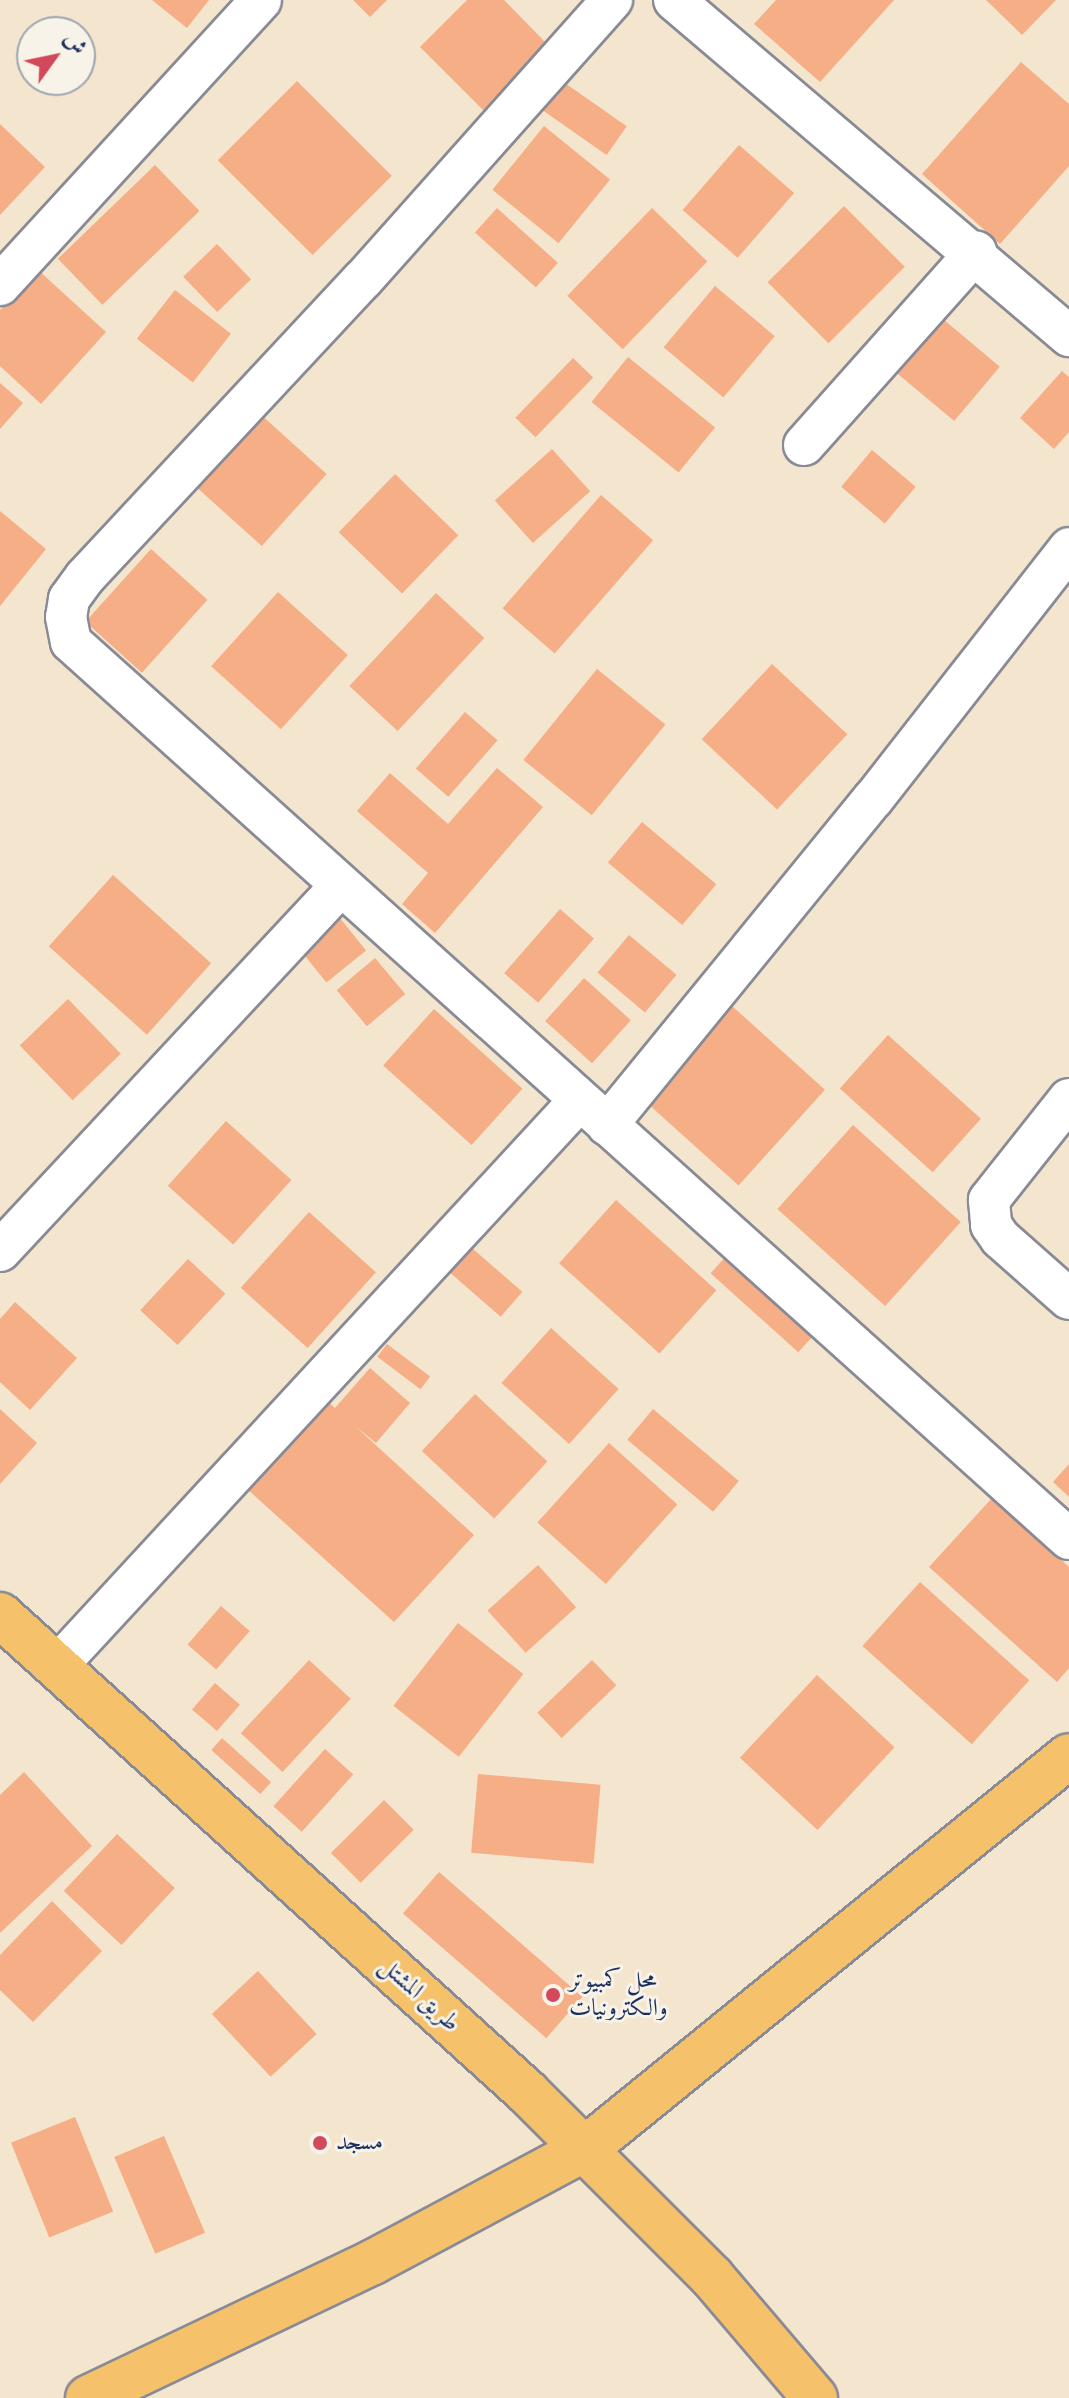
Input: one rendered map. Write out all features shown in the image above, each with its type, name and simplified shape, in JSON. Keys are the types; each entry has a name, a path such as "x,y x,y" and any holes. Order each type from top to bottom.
{"main road":[{"name":"طريق المشتل","path":"0,1615 585,2149 712,2277 815,2398"},
{"path":"88,2398 373,2262 585,2149 1069,1756"}],"street":[{"path":"0,285 261,0"},
{"path":"612,0 69,599 66,617 71,642 84,659 1069,1539"},
{"path":"674,0 976,252 1069,336"},
{"path":"804,445 976,252"},
{"path":"57,1666 593,1113 874,798 1069,548"},
{"path":"0,1251 339,888"},
{"path":"1069,1099 989,1200 991,1225 1000,1238 1069,1299"}],"building":[{"path":"152,0 209,0 187,28"},
{"path":"353,0 387,0 370,17"},
{"path":"467,0 504,0 550,47 485,112 420,47"},
{"path":"776,0 894,0 820,82 754,24"},
{"path":"986,0 1056,0 1022,35"},
{"path":"1021,62 1069,104 1069,166 1000,244 922,174"},
{"path":"297,81 392,176 313,255 218,160"},
{"path":"562,81 627,126 607,155 542,110"},
{"path":"0,124 45,167 0,215"},
{"path":"544,126 610,179 558,243 492,190"},
{"path":"739,145 794,193 738,258 683,210"},
{"path":"155,165 199,211 102,305 58,259"},
{"path":"844,206 905,267 828,343 768,282"},
{"path":"497,208 558,263 536,287 475,233"},
{"path":"652,208 707,261 623,349 567,296"},
{"path":"217,244 251,279 217,312 183,277"},
{"path":"37,269 106,332 41,404 0,366 0,310"},
{"path":"715,286 775,336 723,397 664,347"},
{"path":"175,290 231,334 193,383 137,339"},
{"path":"937,314 1000,367 954,421 891,368"},
{"path":"628,357 715,427 679,473 591,402"},
{"path":"573,358 593,377 535,437 515,418"},
{"path":"1062,371 1069,377 1069,432 1054,449 1020,418"},
{"path":"0,383 23,403 0,429"},
{"path":"259,413 327,474 262,546 194,485"},
{"path":"552,449 590,491 533,543 495,501"},
{"path":"872,450 916,487 885,523 841,487"},
{"path":"395,474 458,535 402,593 339,532"},
{"path":"601,495 653,540 555,653 503,608"},
{"path":"0,511 46,549 0,606"},
{"path":"151,549 207,600 142,673 85,622"},
{"path":"278,592 348,655 281,729 211,666"},
{"path":"436,593 484,638 398,731 349,686"},
{"path":"772,664 847,734 777,810 702,739"},
{"path":"597,669 665,724 592,815 523,760"},
{"path":"465,712 497,740 448,797 416,769"},
{"path":"497,768 543,807 435,933 402,904 428,873 357,811 390,773 448,824"},
{"path":"642,822 716,884 682,925 608,863"},
{"path":"113,875 211,963 147,1035 49,946"},
{"path":"560,909 594,939 538,1003 504,973"},
{"path":"339,917 366,950 326,983 299,949"},
{"path":"629,935 676,975 645,1012 598,973"},
{"path":"375,958 405,994 367,1026 337,990"},
{"path":"584,978 631,1020 592,1063 545,1021"},
{"path":"68,999 121,1054 73,1100 20,1046"},
{"path":"732,1006 825,1090 739,1186 646,1102"},
{"path":"434,1009 522,1089 472,1145 383,1065"},
{"path":"888,1035 981,1119 933,1172 840,1089"},
{"path":"226,1121 291,1180 233,1245 168,1186"},
{"path":"853,1125 961,1222 885,1306 777,1209"},
{"path":"616,1200 716,1290 659,1353 559,1263"},
{"path":"309,1212 376,1272 308,1348 241,1288"},
{"path":"465,1242 522,1292 501,1317 443,1267"},
{"path":"728,1254 816,1333 798,1352 711,1273"},
{"path":"188,1259 225,1294 178,1345 140,1310"},
{"path":"15,1302 77,1358 30,1410 0,1382 0,1319"},
{"path":"551,1328 619,1389 569,1444 501,1383"},
{"path":"387,1344 430,1376 420,1389 377,1357"},
{"path":"370,1368 410,1403 376,1443 355,1426 474,1535 394,1622 245,1487 325,1399 335,1408"},
{"path":"475,1394 547,1462 494,1519 422,1451"},
{"path":"0,1409 37,1443 0,1484"},
{"path":"653,1409 739,1481 713,1512 627,1440"},
{"path":"609,1443 677,1505 606,1584 537,1523"},
{"path":"1069,1464 1069,1497 1053,1482"},
{"path":"992,1498 1069,1567 1069,1668 1057,1682 929,1567"},
{"path":"538,1565 576,1607 526,1653 487,1611"},
{"path":"920,1582 1029,1680 972,1744 862,1646"},
{"path":"221,1606 250,1631 216,1669 188,1644"},
{"path":"458,1623 523,1674 459,1757 393,1706"},
{"path":"309,1660 351,1699 282,1772 241,1733"},
{"path":"592,1660 616,1685 562,1738 537,1713"},
{"path":"817,1675 895,1747 817,1830 740,1758"},
{"path":"215,1683 240,1705 217,1731 192,1709"},
{"path":"222,1738 271,1782 260,1794 211,1750"},
{"path":"325,1749 353,1774 302,1832 273,1806"},
{"path":"24,1772 92,1846 0,1933 0,1795"},
{"path":"478,1774 601,1785 594,1863 471,1853"},
{"path":"384,1800 414,1830 361,1883 331,1853"},
{"path":"117,1834 175,1888 122,1945 64,1891"},
{"path":"439,1872 582,1997 546,2038 403,1914"},
{"path":"52,1901 102,1951 33,2022 0,1990 0,1955"},
{"path":"258,1971 317,2034 271,2077 212,2014"},
{"path":"75,2117 113,2212 49,2237 11,2143"},
{"path":"164,2136 205,2233 155,2254 114,2157"}],"place":[{"name":"محل كمبيوتر والكترونيات","path":"553,1995"},
{"name":"مسجد","path":"320,2143"}]}
